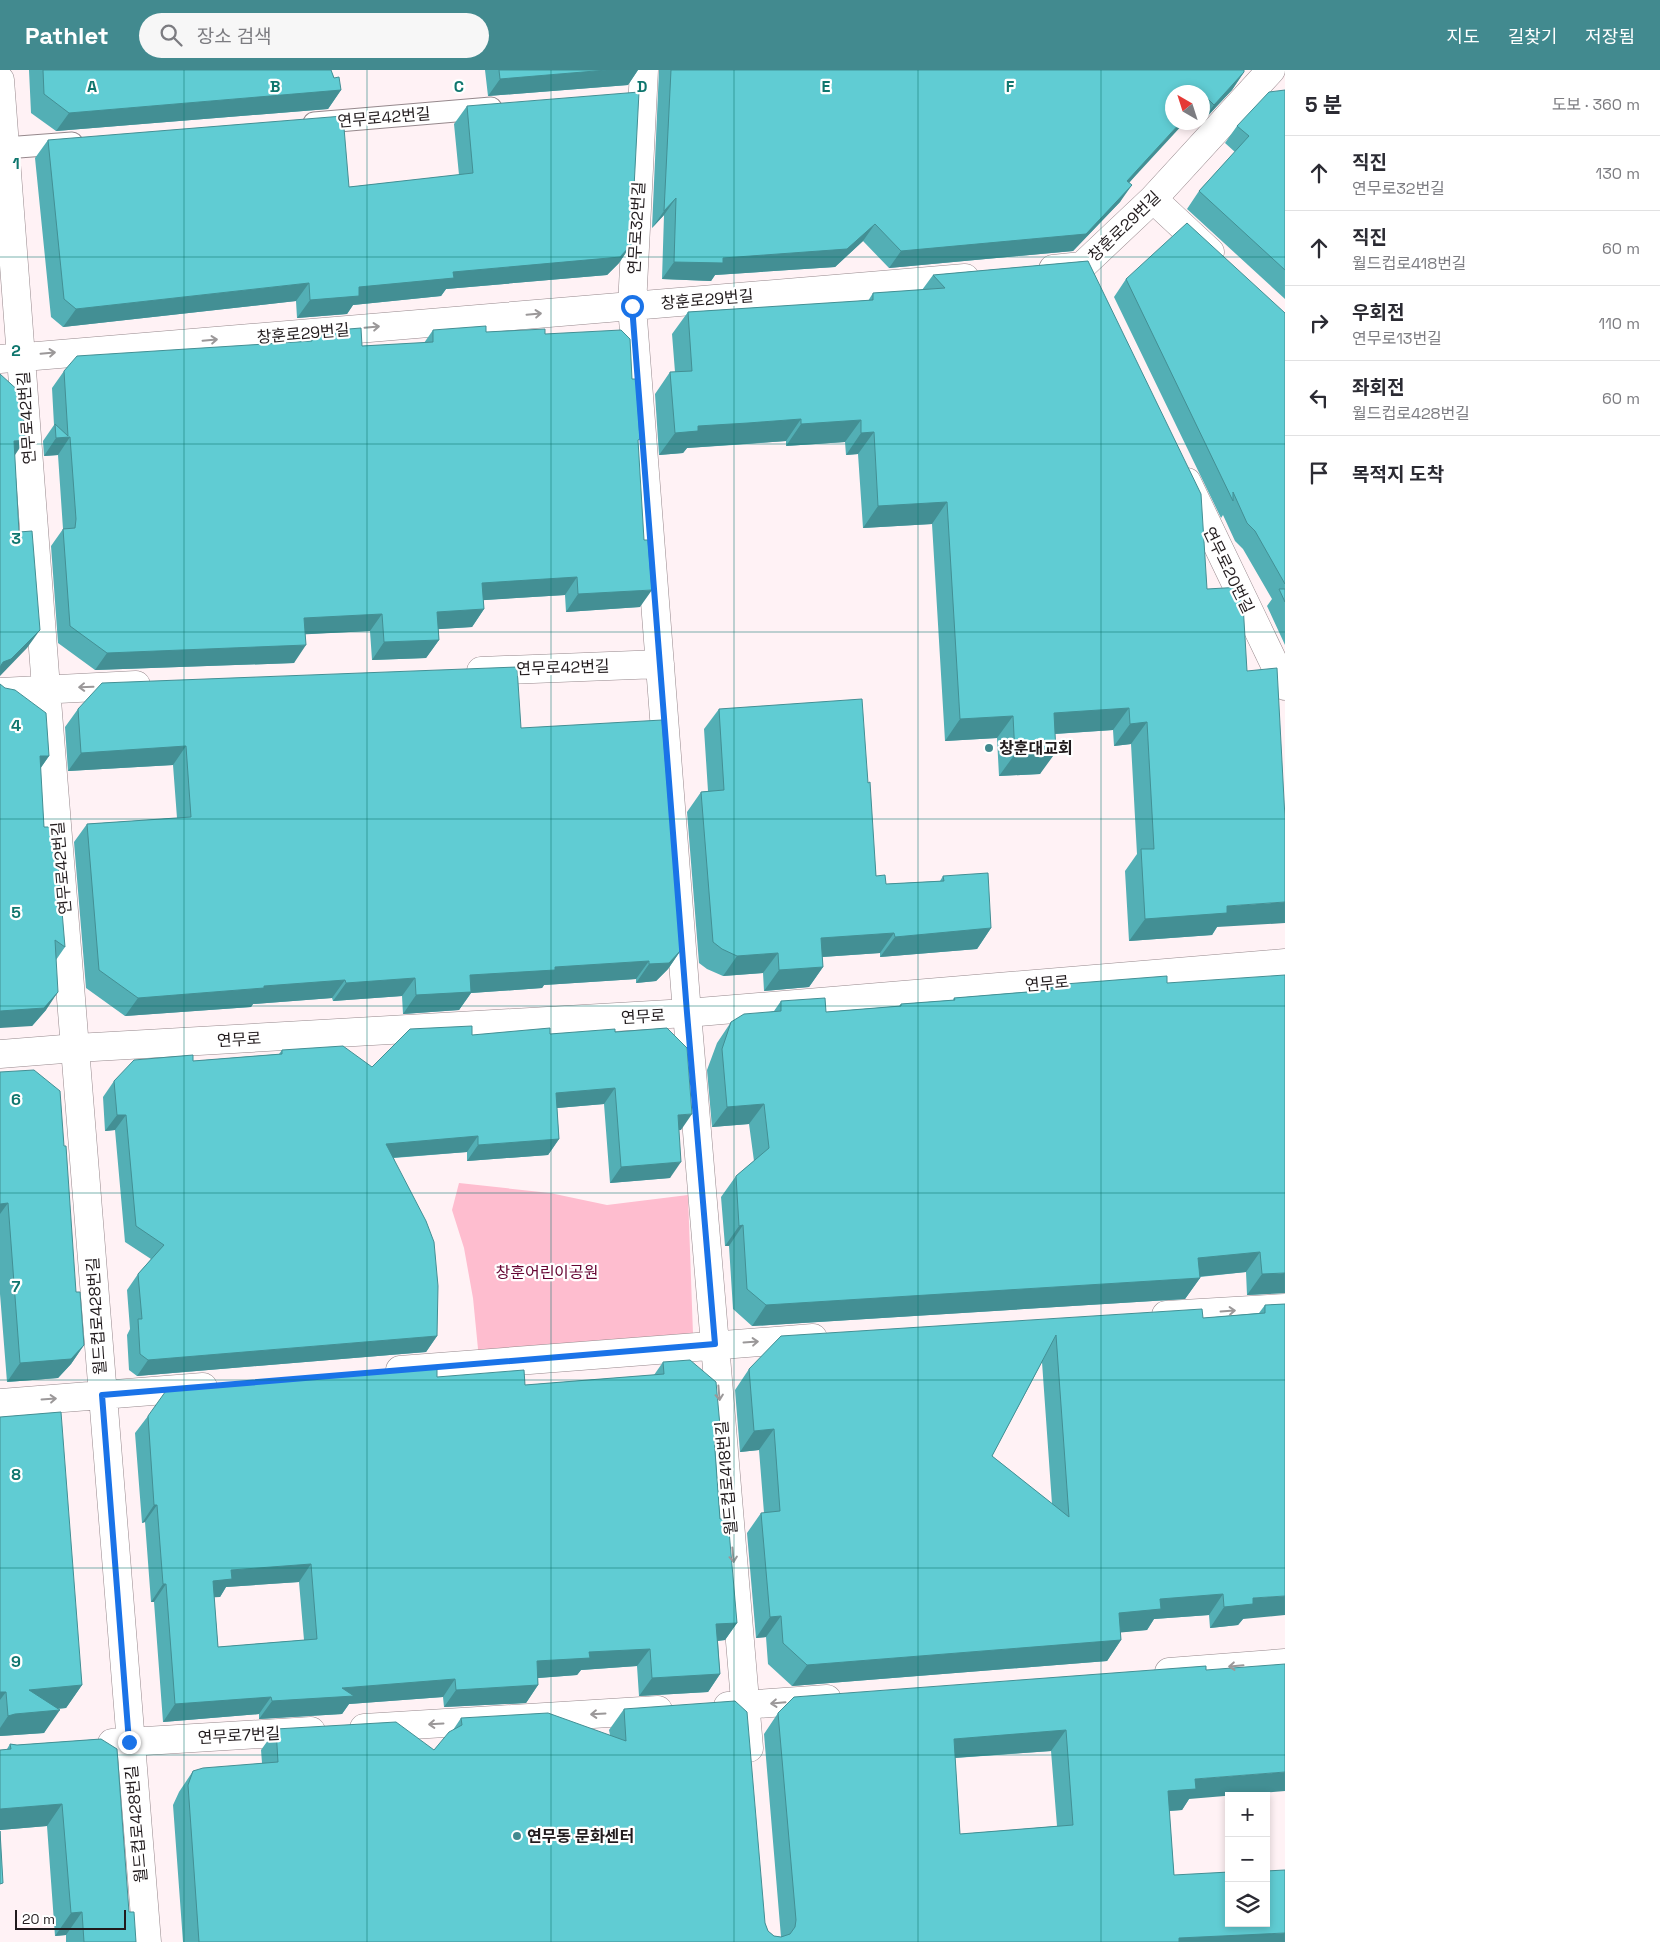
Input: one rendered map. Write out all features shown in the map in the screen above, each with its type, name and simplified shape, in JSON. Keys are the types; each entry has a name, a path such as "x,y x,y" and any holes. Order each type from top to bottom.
{"street":[{"name":"창훈로29번길","path":"1029,272 1086,275 1153,198 1271,70"},
{"path":"1280,70 1285,74"},
{"name":"연무로42번길","path":"0,80 5,148 11,357 46,688 76,1048"},
{"name":"연무로32번길","path":"637,88 632,306 687,1013"},
{"path":"1153,198 1226,266"},
{"name":"창훈로29번길","path":"11,357 990,276"},
{"name":"연무로20번길","path":"1177,462 1285,686"},
{"name":"연무로42번길","path":"452,672 660,664"},
{"path":"0,692 165,683"},
{"name":"연무로","path":"0,1054 687,1013 1285,963"},
{"name":"월드컵로418번길","path":"687,1013 751,1774"},
{"name":"월드컵로428번길","path":"76,1048 146,1942"},
{"path":"1138,1317 1285,1308"},
{"path":"379,1372 715,1344 833,1337"},
{"path":"0,1403 231,1384"},
{"path":"1148,1674 1285,1663"},
{"name":"연무로7번길","path":"90,1745 853,1697"}],"lane":[{"name":"연무로42번길","path":"290,125 506,107"},
{"path":"5,148 94,141"}],"green space":[{"name":"창훈어린이공원","path":"459,1183 550,1193 607,1205 688,1195 693,1334 479,1359 473,1298 464,1248 452,1210"}],"building":[{"path":"43,70 331,70 334,78 339,77 341,90 69,113 44,94"},
{"path":"499,70 607,70 500,79"},
{"path":"671,70 1244,70 1214,105 1210,101 1210,85 1165,85 1165,130 1174,130 1127,181 1132,185 1086,234 901,251 875,224 847,249 723,258 723,263 674,262 676,198 664,211"},
{"path":"1285,90 1285,270 1199,191 1249,136 1237,126 1269,92"},
{"path":"639,92 631,245 620,257 453,272 454,278 359,287 359,296 310,300 309,283 76,309 64,299 48,140 343,116 349,187 473,173 467,106"},
{"path":"1187,223 1285,313 1285,584 1255,531 1247,523 1233,492 1233,501 1126,279"},
{"path":"1088,261 1201,494 1207,589 1242,587 1247,671 1277,668 1285,818 1285,902 1227,906 1227,913 1145,919 1141,849 1154,849 1147,722 1130,724 1129,708 1054,713 1056,752 1015,754 1013,716 960,719 947,502 878,506 874,432 861,433 861,420 801,424 801,419 698,426 698,431 675,433 670,372 692,371 688,312 873,300 873,293 945,288 933,275"},
{"path":"486,326 486,332 545,329 545,334 621,330 630,339 632,379 636,379 644,540 648,540 652,590 578,594 577,577 482,583 484,609 437,612 439,640 384,642 382,614 304,618 306,645 107,653 70,626 63,529 75,528 76,519 70,437 56,438 55,424 68,436 64,371 77,356 312,341 311,332 361,328 362,346 433,342 433,330"},
{"path":"0,374 22,394 25,440 14,441 19,532 32,531 40,630 11,659 3,662 0,667"},
{"path":"1279,589 1285,589 1285,602"},
{"path":"517,667 521,728 662,720 681,950 669,963 649,964 649,961 555,967 555,970 470,975 471,992 416,995 415,978 346,983 345,980 138,998 99,970 87,824 191,817 186,746 81,753 78,709 102,683"},
{"path":"0,684 5,688 15,690 46,713 49,756 40,756 44,827 55,827 65,947 55,940 58,992 44,1008 0,1011"},
{"path":"862,699 876,876 885,875 886,884 944,881 943,876 988,873 991,928 895,937 894,933 821,938 823,967 779,970 778,953 737,956 722,949 713,942 701,792 724,790 719,709"},
{"path":"1285,975 1285,1273 1262,1274 1260,1252 1198,1258 1200,1278 766,1305 747,1289 743,1225 739,1226 736,1176 769,1148 764,1104 727,1107 722,1049 731,1022 744,1014 781,1011 781,1001 825,998 826,1012 955,1000 954,998 1052,990 1052,985 1167,976 1167,983"},
{"path":"472,1026 472,1035 550,1028 550,1034 615,1029 615,1032 667,1028 687,1048 692,1114 678,1115 681,1162 621,1167 615,1088 556,1093 559,1139 478,1145 478,1136 386,1144 426,1221 434,1242 438,1286 437,1336 148,1360 140,1354 138,1319 142,1319 138,1274 164,1245 136,1226 126,1115 117,1115 114,1081 134,1060 193,1055 193,1061 282,1054 282,1050 343,1046 372,1067 410,1029"},
{"path":"34,1070 60,1091 64,1146 66,1146 76,1292 80,1292 84,1345 71,1359 20,1363 8,1203 0,1204 0,1072"},
{"path":"1285,1304 1285,1596 1253,1598 1253,1604 1224,1607 1223,1594 1160,1599 1161,1609 1119,1613 1121,1640 807,1665 783,1643 781,1616 770,1617 761,1513 780,1511 774,1429 754,1431 749,1369 781,1336 1202,1309 1203,1318 1265,1313 1265,1305","holes":["1056,1335 1069,1517 992,1456"]},
{"path":"690,1360 716,1382 721,1437 714,1437 720,1519 728,1519 737,1623 716,1624 720,1674 652,1678 650,1649 589,1652 590,1658 537,1661 538,1685 456,1690 455,1679 342,1688 354,1696 272,1701 271,1697 175,1704 166,1584 163,1584 157,1505 154,1505 148,1416 168,1388 437,1366 437,1377 524,1370 525,1385 664,1374 663,1362","holes":["311,1564 317,1639 218,1647 213,1581 232,1579 231,1570"]},
{"path":"61,1412 82,1685 29,1690 60,1710 8,1716 6,1692 0,1692 0,1417"},
{"path":"1285,1664 1285,1772 1195,1779 1196,1789 1168,1791 1174,1875 1225,1872 1225,1927 1270,1927 1270,1871 1285,1870 1285,1933 1179,1938 1179,1942 199,1942 188,1785 193,1771 203,1768 278,1762 276,1729 396,1722 434,1750 449,1732 462,1725 461,1718 548,1713 626,1741 624,1709 735,1701 747,1712 765,1923 768,1931 774,1936 781,1937 790,1934 795,1927 796,1920 778,1713 794,1697 1206,1666 1206,1670","holes":["1066,1730 1073,1825 960,1834 954,1739"]},
{"path":"101,1739 117,1749 129,1912 134,1912 136,1942 84,1942 82,1912 71,1913 62,1804 0,1809 0,1750 11,1749 10,1744"},
{"path":"0,1831 3,1883 0,1884"}],"place":[{"name":"창훈대교회","path":"989,748"},
{"name":"연무동 문화센터","path":"517,1836"}],"route":[{"path":"129,1742 102,1395 715,1344 687,1013 632,306"}]}
